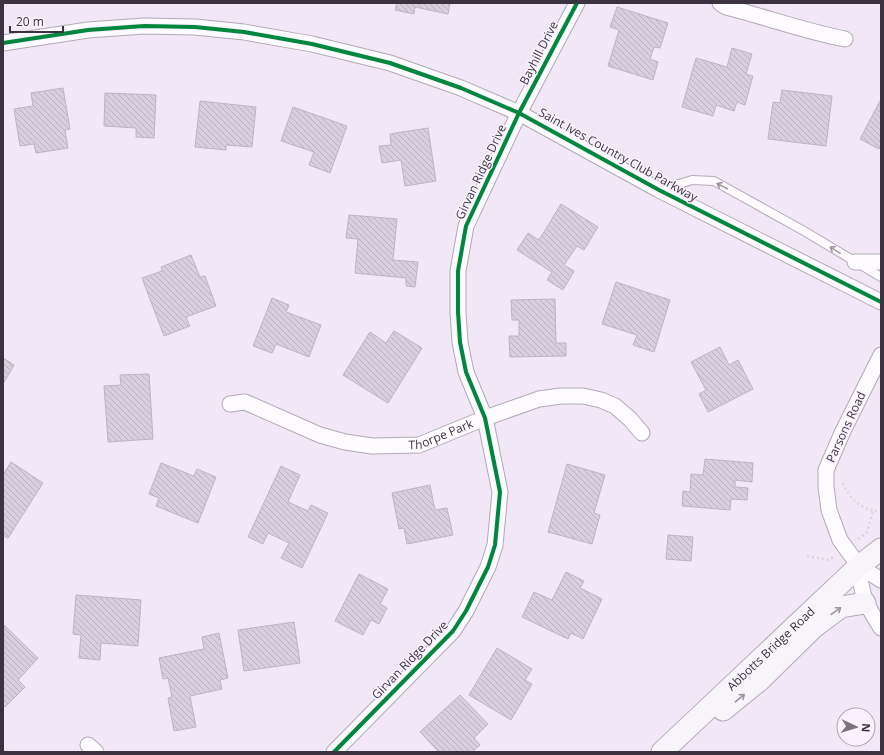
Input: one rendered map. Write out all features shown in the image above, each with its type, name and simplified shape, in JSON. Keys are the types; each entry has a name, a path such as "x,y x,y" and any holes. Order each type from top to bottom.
{"main road":[{"name":"Abbotts Bridge Road","path":"662,752 859,566 881,548"},
{"path":"693,722 727,708 760,680 814,627 841,607 865,603"}],"street":[{"name":"Bayhill Drive","path":"519,113 577,3"},
{"path":"720,3 726,7 779,21 819,34 845,39"},
{"name":"Saint Ives Country Club Parkway","path":"3,43 88,30 144,26 195,27 244,32 312,44 390,63 461,88 519,113 659,190 881,302"},
{"name":"Girvan Ridge Drive","path":"334,752 453,631 466,611 488,567 495,545 500,492 485,418 466,372 460,342 458,271 466,226 519,113"},
{"path":"855,262 881,262"},
{"name":"Parsons Road","path":"859,566 840,540 829,510 826,487 826,470 843,431 881,355"},
{"name":"Thorpe Park","path":"230,404 245,402 320,435 345,442 372,446 420,444 485,418 539,399 561,396 582,396 601,400 615,406 630,419 642,433"},
{"path":"859,566 881,580"},
{"path":"859,566 860,588 865,603 881,628"}],"lane":[{"path":"659,190 692,180 714,181 881,277"}],"path":[{"path":"842,480 848,495 861,507 873,511"}],"building":[{"path":"397,3 450,3 448,14 415,7 414,14 395,10"},
{"path":"617,7 668,23 660,48 654,47 650,59 658,62 653,80 608,66 619,30 610,27"},
{"path":"732,48 752,54 746,74 753,76 745,105 737,102 734,111 716,105 713,116 682,107 696,58 727,67"},
{"path":"63,88 70,129 65,130 68,148 36,153 34,144 20,146 14,109 33,106 31,93"},
{"path":"782,90 832,96 826,146 768,139 773,102 780,103"},
{"path":"105,93 156,95 154,138 136,137 136,128 104,126"},
{"path":"881,99 881,145 879,149 860,139"},
{"path":"200,101 256,107 252,147 226,145 226,150 195,147"},
{"path":"293,107 347,126 330,173 309,165 314,152 281,141"},
{"path":"428,128 436,181 405,186 401,160 382,163 379,146 391,145 390,134"},
{"path":"561,204 598,227 584,250 577,246 564,265 574,271 563,290 547,280 552,272 517,250 528,233 539,240"},
{"path":"349,215 397,219 393,260 418,262 415,287 406,286 406,278 355,273 358,239 346,238"},
{"path":"191,255 200,277 205,276 216,306 186,317 190,326 164,336 142,278 162,271 161,267"},
{"path":"616,282 670,300 654,352 633,345 637,335 602,324"},
{"path":"272,298 289,305 286,312 321,325 309,357 276,344 272,353 253,346"},
{"path":"555,299 556,343 566,343 566,356 510,357 509,336 519,336 519,320 512,320 511,300"},
{"path":"394,331 422,348 388,403 343,375 370,332 386,343"},
{"path":"720,347 729,365 738,360 753,389 708,412 699,394 706,390 691,362"},
{"path":"3,358 14,365 3,384"},
{"path":"149,374 153,439 108,442 104,386 121,385 120,375"},
{"path":"705,459 753,463 752,482 735,480 735,487 748,488 747,500 731,499 730,510 682,506 683,491 690,492 691,474 703,475"},
{"path":"11,462 43,483 8,538 3,535 3,475"},
{"path":"161,463 194,476 197,469 216,477 198,523 156,506 159,498 149,494"},
{"path":"567,464 605,475 594,513 600,515 592,544 548,532"},
{"path":"281,466 300,475 288,502 308,511 311,505 328,513 302,568 281,558 289,543 268,533 263,544 248,537"},
{"path":"430,485 435,510 447,508 453,535 407,544 404,528 399,529 392,493"},
{"path":"668,535 693,537 691,561 666,559"},
{"path":"566,572 584,581 580,588 602,599 583,639 571,633 568,639 522,617 534,592 552,600"},
{"path":"359,574 388,589 380,604 387,608 379,624 371,620 363,635 335,621"},
{"path":"76,595 141,600 138,646 101,643 100,660 79,658 81,635 73,634"},
{"path":"294,622 300,663 244,671 238,630"},
{"path":"4,625 38,658 18,680 25,687 5,707 3,705"},
{"path":"219,633 228,678 220,680 222,689 190,696 196,727 174,731 168,698 172,697 168,678 163,679 159,658 204,649 202,637"},
{"path":"497,648 532,669 525,680 532,684 511,720 469,695"},
{"path":"460,695 488,724 474,738 480,745 472,752 439,752 420,732"}],"cycle path":[{"path":"334,752 453,631 466,611 488,567 495,545 500,492 485,418 466,372 460,342 458,271 466,226 519,113 577,3"},
{"path":"3,43 88,30 144,26 195,27 244,32 312,44 390,63 461,88 519,113 659,190 881,302"}]}
